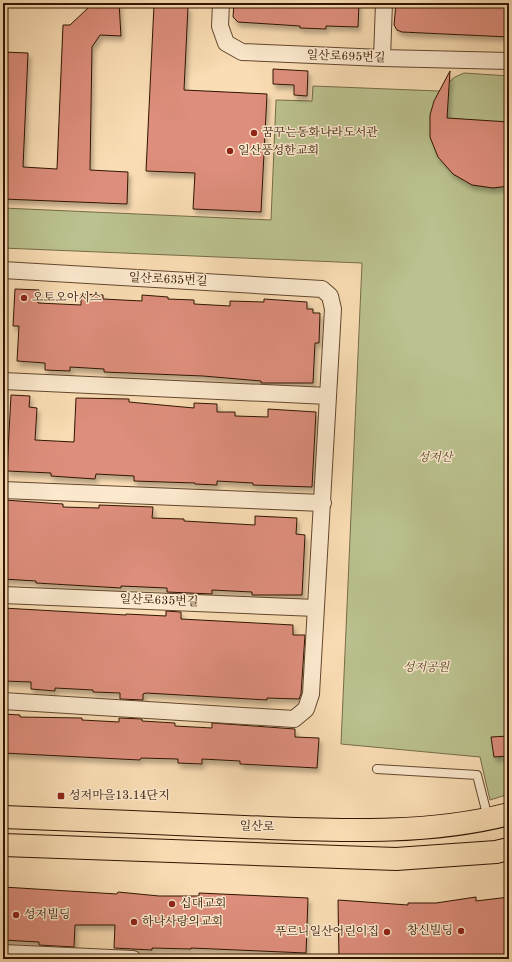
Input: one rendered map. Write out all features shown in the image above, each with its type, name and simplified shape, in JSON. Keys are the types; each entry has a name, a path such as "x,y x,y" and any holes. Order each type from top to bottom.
{"main road":[{"name":"일산로","path":"3,817 278,828 377,830 432,826 488,819 509,814"},
{"path":"3,844 396,859 496,852 509,849"}],"street":[{"name":"일산로695번길","path":"221,3 220,26 226,43 242,52 382,58 509,61"},
{"path":"382,58 384,3"},
{"name":"일산로635번길","path":"3,270 322,289 330,296 333,310 328,396"},
{"path":"3,381 328,396 311,694 306,708 294,719 3,701"},
{"path":"3,490 323,503"},
{"name":"일산로635번길","path":"3,595 316,608"},
{"path":"3,953 133,959"}],"lane":[{"path":"377,770 477,776 488,819"}],"green space":[{"name":"성저공원","path":"464,73 509,76 509,794 490,800 480,757 341,744 362,263 3,248 3,208 271,220 276,100 312,101 313,86 439,91 455,77"}],"building":[{"path":"87,3 119,3 121,36 100,35 92,47 90,170 128,172 127,204 3,199 3,52 28,53 23,167 57,169 63,25 70,25 88,8"},
{"path":"234,3 359,3 358,27 326,26 326,29 300,28 300,26 238,22 233,17"},
{"path":"396,3 509,3 509,37 402,32 397,30 394,25"},
{"path":"154,5 188,7 184,90 267,94 261,212 193,209 195,173 146,171"},
{"path":"273,69 308,71 307,96 294,95 294,85 273,84"},
{"path":"450,71 447,118 509,122 509,186 493,188 472,185 453,174 438,157 430,137 430,115 434,101"},
{"path":"15,289 39,290 38,303 81,305 81,294 103,295 103,299 142,301 142,295 168,297 168,299 194,300 194,304 230,306 230,301 264,302 264,299 307,302 307,309 313,309 313,313 320,313 319,343 315,343 313,383 261,383 261,381 203,376 104,372 104,369 70,367 70,371 45,370 45,363 17,361 19,326 13,326"},
{"path":"11,395 30,396 29,407 37,408 35,440 74,442 76,398 129,399 129,402 194,408 194,403 217,404 217,412 235,412 235,416 268,417 268,409 316,412 312,487 253,485 253,483 217,481 217,485 134,481 134,476 96,474 95,479 51,476 51,473 7,471"},
{"path":"4,500 63,504 63,507 99,508 99,505 153,507 152,518 184,519 184,521 255,525 255,516 297,518 296,534 305,535 302,595 252,595 252,592 212,590 212,594 167,592 167,588 121,586 121,588 36,583 36,581 3,579"},
{"path":"3,608 166,616 166,611 181,612 181,619 293,625 293,635 305,635 301,694 299,699 267,698 267,700 146,693 143,694 143,700 120,699 120,693 55,688 55,691 31,689 31,682 3,681"},
{"path":"3,714 20,715 20,717 82,718 82,720 119,722 119,718 142,719 142,721 175,723 175,726 212,728 212,723 295,729 295,737 319,738 317,768 240,764 240,761 202,759 202,764 178,763 178,759 141,758 140,760 3,753"},
{"path":"509,736 509,756 494,757 491,737"},
{"path":"3,887 117,894 118,892 159,896 199,896 199,893 308,898 306,953 191,948 152,948 152,950 114,948 115,925 75,925 74,947 39,945 39,942 3,940"},
{"path":"476,897 476,901 509,897 509,956 474,959 339,959 338,900 408,905 408,903 436,903"}],"place":[{"name":"꿈꾸는동화나라도서관","path":"254,133"},
{"name":"일산풍성한교회","path":"230,151"},
{"name":"오토오아시스","path":"24,298"},
{"name":"성저마을13.14단지","path":"61,796"},
{"name":"십대교회","path":"172,904"},
{"name":"성저빌딩","path":"16,915"},
{"name":"하나사랑의교회","path":"134,922"},
{"name":"창신빌딩","path":"461,931"},
{"name":"푸르니일산어린이집","path":"387,932"}],"park label":[{"name":"성저산","path":"435,458"}]}
